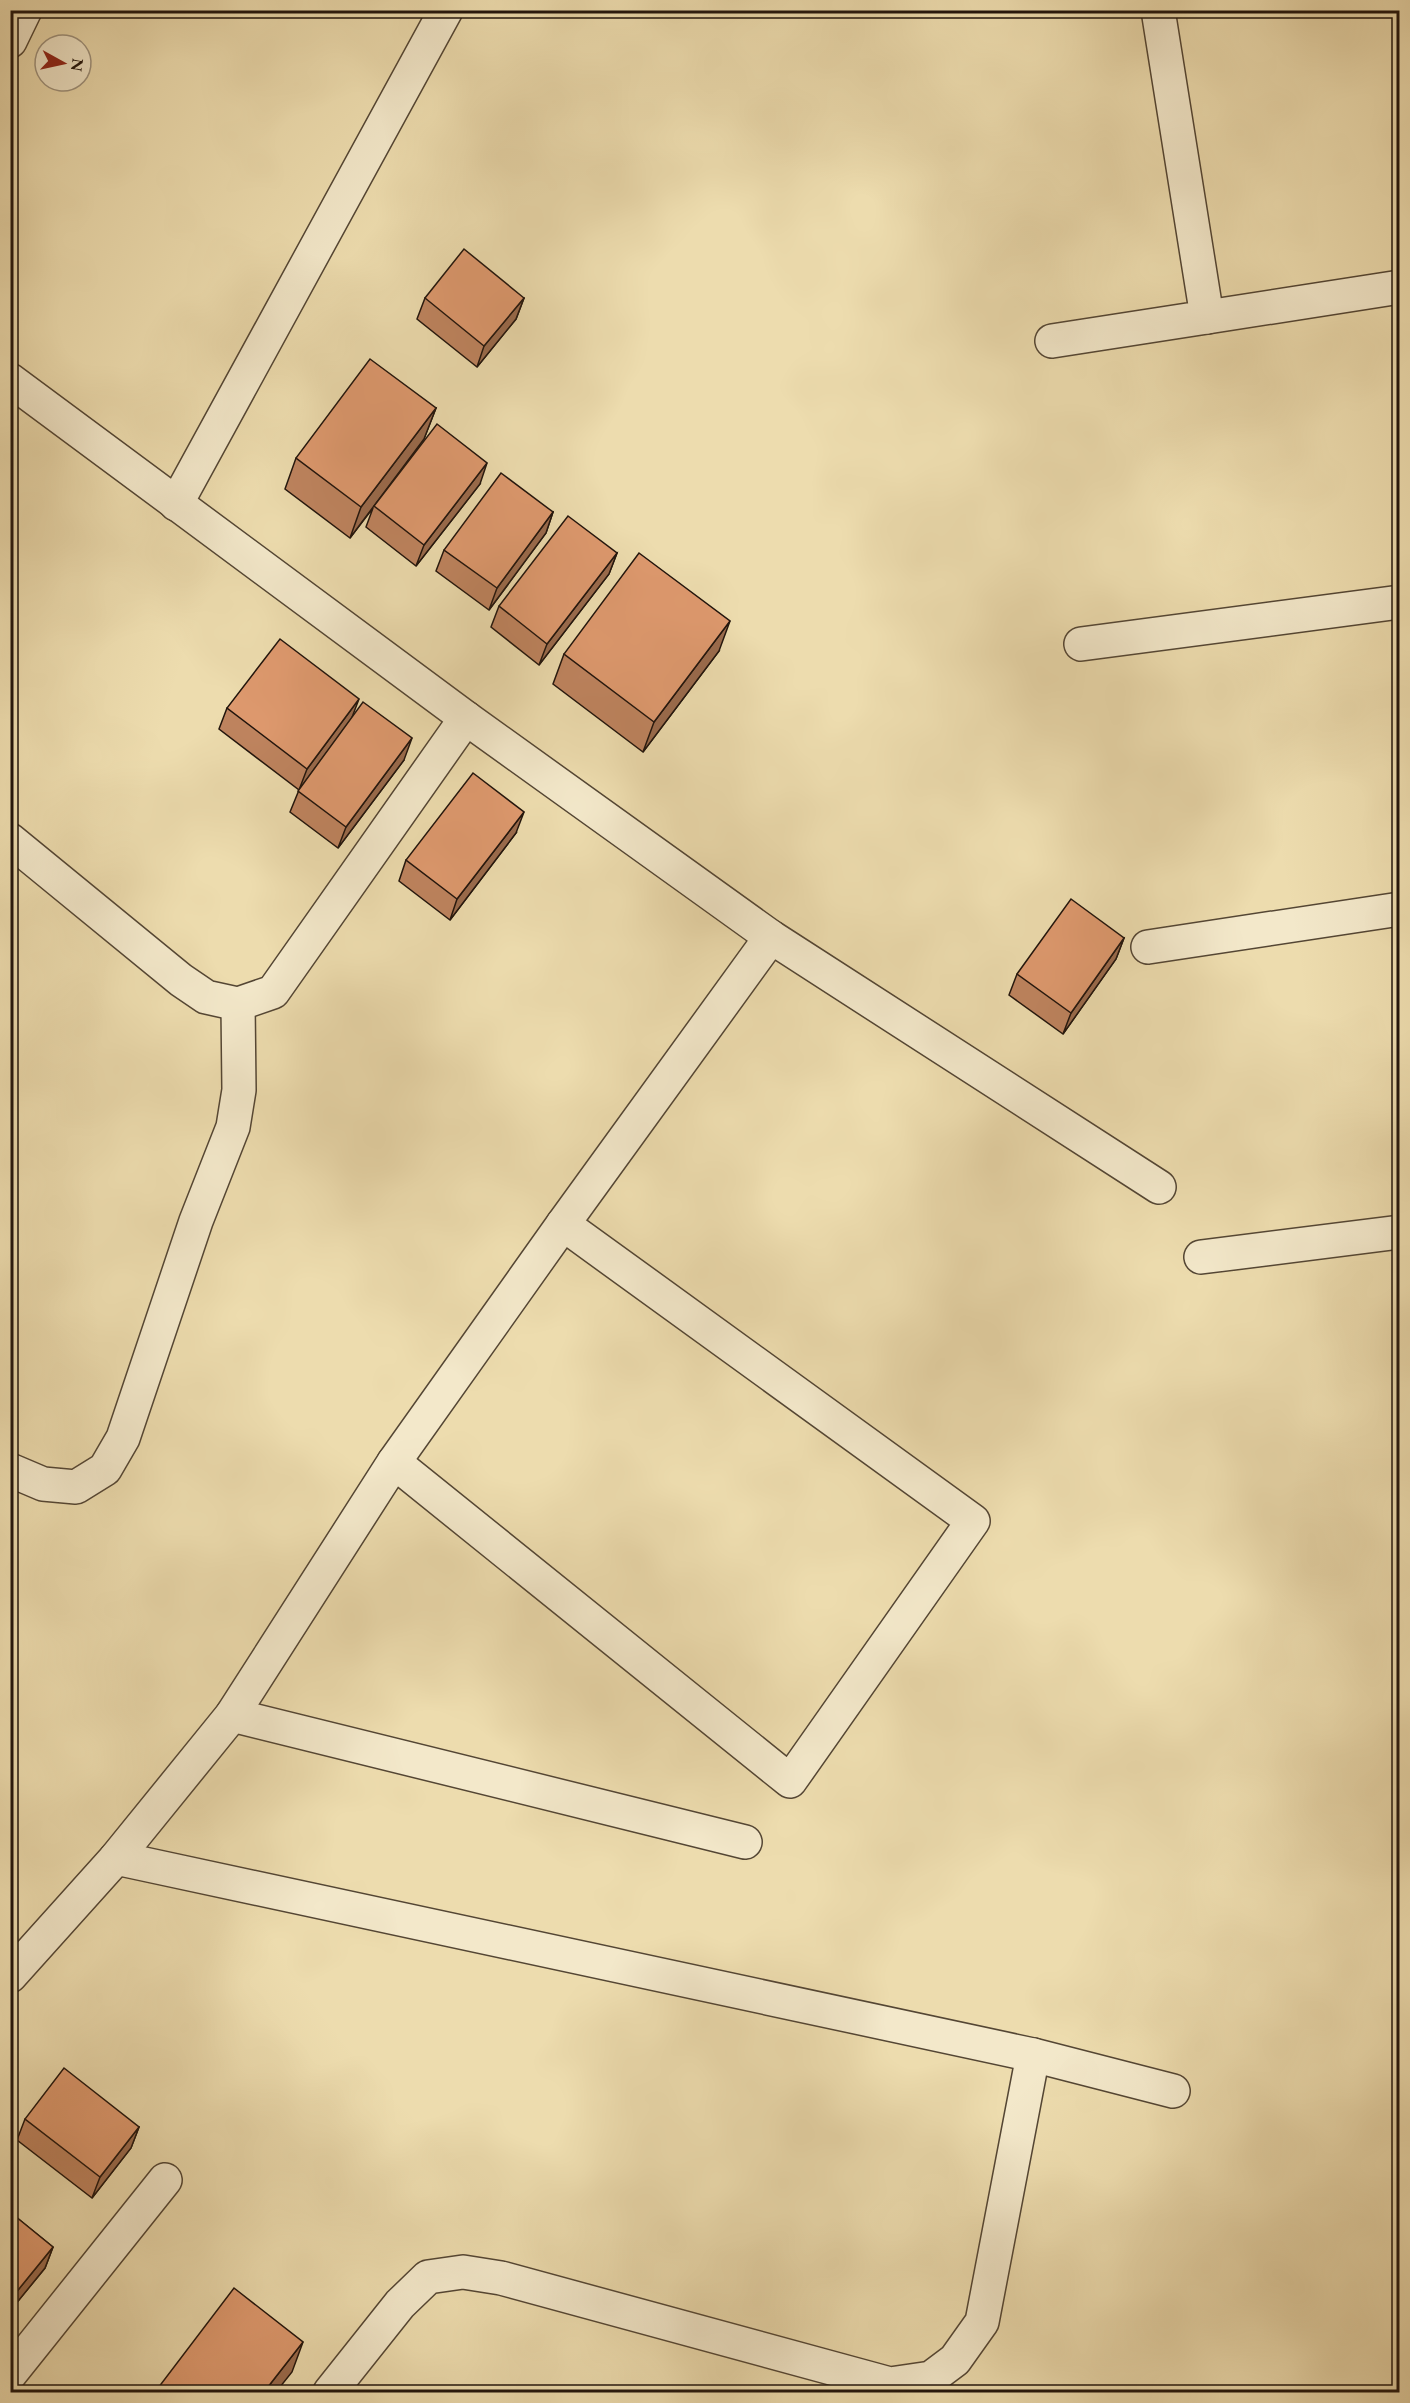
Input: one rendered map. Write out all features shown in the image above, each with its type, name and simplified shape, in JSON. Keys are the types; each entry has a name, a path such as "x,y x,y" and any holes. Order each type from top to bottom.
{"street":[{"path":"10,41 25,10"},
{"path":"176,504 446,10"},
{"path":"1158,10 1207,317"},
{"path":"1052,340 1400,287"},
{"path":"10,380 466,718 771,937 1159,1187"},
{"path":"1081,644 1400,602"},
{"path":"10,840 181,980 206,997 238,1004 273,992 466,718"},
{"path":"1148,947 1400,909"},
{"path":"10,1976 116,1858 232,1715 394,1462 771,937"},
{"path":"10,1470 43,1484 76,1487 105,1469 123,1438 196,1221 232,1127 239,1090 238,1004"},
{"path":"394,1462 790,1781 973,1521 563,1224"},
{"path":"1201,1257 1400,1232"},
{"path":"232,1715 745,1842"},
{"path":"116,1858 1033,2055 1173,2091"},
{"path":"330,2392 400,2304 428,2277 463,2271 512,2281 890,2384 931,2378 955,2360 982,2322 1033,2055"},
{"path":"10,2374 165,2180"}],"building":[{"path":"464,249 524,298 484,346 425,298"},
{"path":"370,359 436,408 361,507 296,458"},
{"path":"437,424 487,463 424,545 374,506"},
{"path":"501,473 553,512 497,588 444,550"},
{"path":"568,516 617,553 547,644 499,606"},
{"path":"639,553 730,621 654,722 564,654"},
{"path":"280,639 359,699 307,769 227,708"},
{"path":"363,702 412,738 346,827 298,791"},
{"path":"473,773 524,812 457,899 406,860"},
{"path":"1071,899 1124,938 1071,1013 1017,974"},
{"path":"64,2068 139,2127 100,2177 25,2119"},
{"path":"10,2123 16,2127 10,2134"},
{"path":"10,2212 53,2247 14,2295 10,2293"},
{"path":"234,2288 303,2342 264,2392 155,2392"}]}
